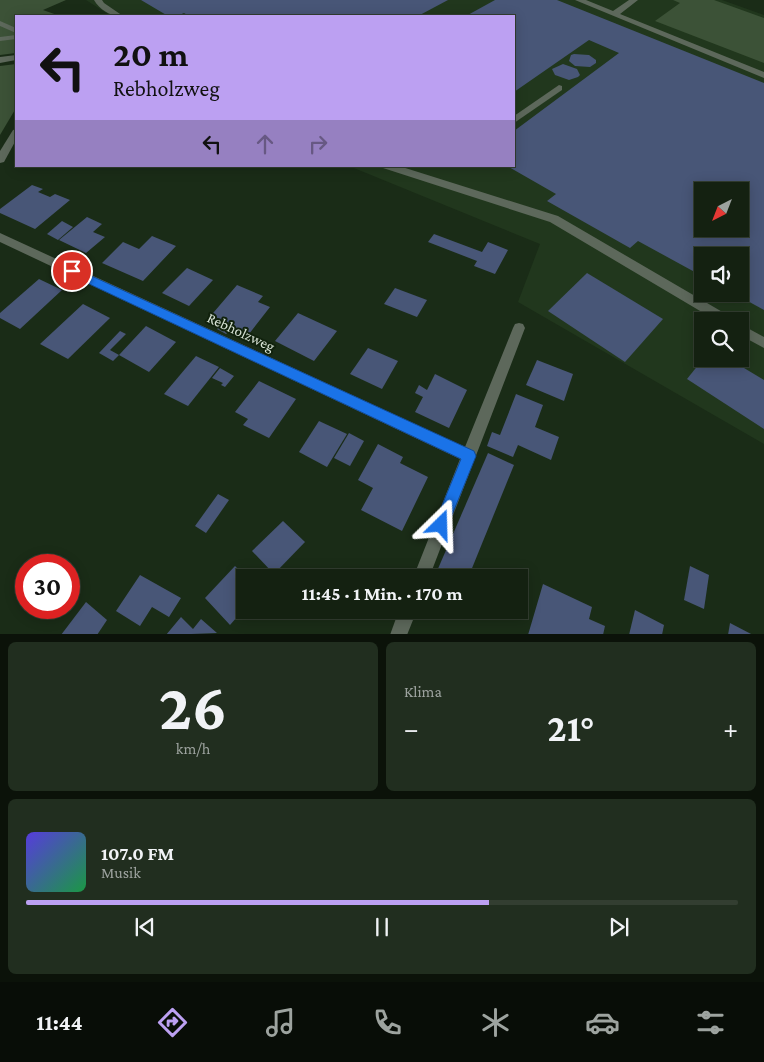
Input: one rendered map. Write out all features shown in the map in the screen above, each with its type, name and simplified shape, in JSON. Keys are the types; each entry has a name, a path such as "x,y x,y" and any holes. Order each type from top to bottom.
{"street":[{"path":"98,0 101,5 117,15"},
{"path":"578,0 764,75"},
{"path":"614,14 634,0"},
{"path":"0,23 15,30"},
{"path":"0,39 15,37"},
{"path":"0,60 15,58"},
{"path":"515,119 559,88"},
{"path":"0,160 4,145 15,133"},
{"path":"394,167 420,171 554,219 711,312"},
{"name":"Rebholzweg","path":"0,238 469,456"},
{"path":"425,569 519,328"},
{"path":"749,334 764,343"},
{"path":"401,633 405,619"}],"shaded area":[{"path":"0,0 66,0 43,10 57,15 15,15 15,53 0,55"},
{"path":"86,0 722,0 764,15 764,444 518,302 540,244 351,167 515,167 515,15 109,15"},
{"path":"673,0 714,0 764,18 764,63 655,21 680,3"},
{"path":"15,64 15,110 0,135 0,66"}],"building":[{"path":"141,0 448,0 420,15 187,15 184,13 166,15"},
{"path":"495,0 557,0 764,83 764,310 749,302 749,247 694,247 694,272 638,241 630,248 547,201 556,194 509,167 515,167 515,130 619,53 589,40 515,91 515,15 468,15"},
{"path":"571,55 589,55 596,60 596,63 590,67 575,66 569,61"},
{"path":"563,64 577,69 580,75 569,80 555,75 552,69"},
{"path":"32,185 43,189 38,192 50,197 55,194 70,200 35,229 0,213 0,209"},
{"path":"87,217 102,224 93,232 105,237 86,253 59,240"},
{"path":"62,221 73,227 58,240 47,234"},
{"path":"434,234 482,252 488,242 508,250 495,274 474,266 477,261 428,242"},
{"path":"152,236 176,246 143,281 102,263 123,242 139,249"},
{"path":"187,268 213,280 189,306 162,293"},
{"path":"587,273 663,319 625,362 548,311"},
{"path":"39,279 62,290 20,329 0,318 0,313"},
{"path":"237,285 263,296 258,302 270,307 249,334 234,327 226,334 217,329 219,324 208,319"},
{"path":"395,288 427,300 417,317 384,304"},
{"path":"83,304 110,318 68,359 40,344"},
{"path":"298,313 337,331 314,361 275,341"},
{"path":"146,326 176,342 149,372 119,355"},
{"path":"120,331 126,334 110,350 119,355 113,361 99,353"},
{"path":"368,348 398,361 382,389 350,374"},
{"path":"196,356 219,367 188,406 164,394"},
{"path":"537,360 573,374 564,401 526,385"},
{"path":"697,367 742,367 764,380 764,429 687,379"},
{"path":"220,368 234,376 225,387 221,385 223,383 212,378"},
{"path":"435,374 467,390 449,428 415,412 423,397 415,393 419,385 427,390"},
{"path":"259,381 296,399 269,438 243,425 248,419 235,412"},
{"path":"516,394 543,405 535,427 559,437 551,460 518,445 513,457 487,446 492,432 500,435"},
{"path":"319,421 347,434 327,467 299,452"},
{"path":"349,433 364,441 350,466 334,458"},
{"path":"378,444 403,457 400,463 428,477 402,531 361,510 373,488 358,480"},
{"path":"488,453 514,465 472,569 438,569"},
{"path":"218,494 229,500 206,533 195,526"},
{"path":"283,521 305,542 279,569 269,569 252,551"},
{"path":"235,566 238,569 236,569 236,618 230,625 205,598"},
{"path":"690,566 709,575 704,609 684,600"},
{"path":"140,575 181,598 169,617 152,607 140,626 116,611"},
{"path":"543,584 592,607 589,619 605,626 603,634 528,634"},
{"path":"86,602 107,620 98,634 62,634 73,619 80,619 80,610"},
{"path":"635,610 664,625 662,634 629,634"},
{"path":"181,617 193,629 201,619 217,633 192,634 167,634"},
{"path":"730,623 751,634 728,634"}],"route":[{"path":"72,271 469,456 441,525"}]}
